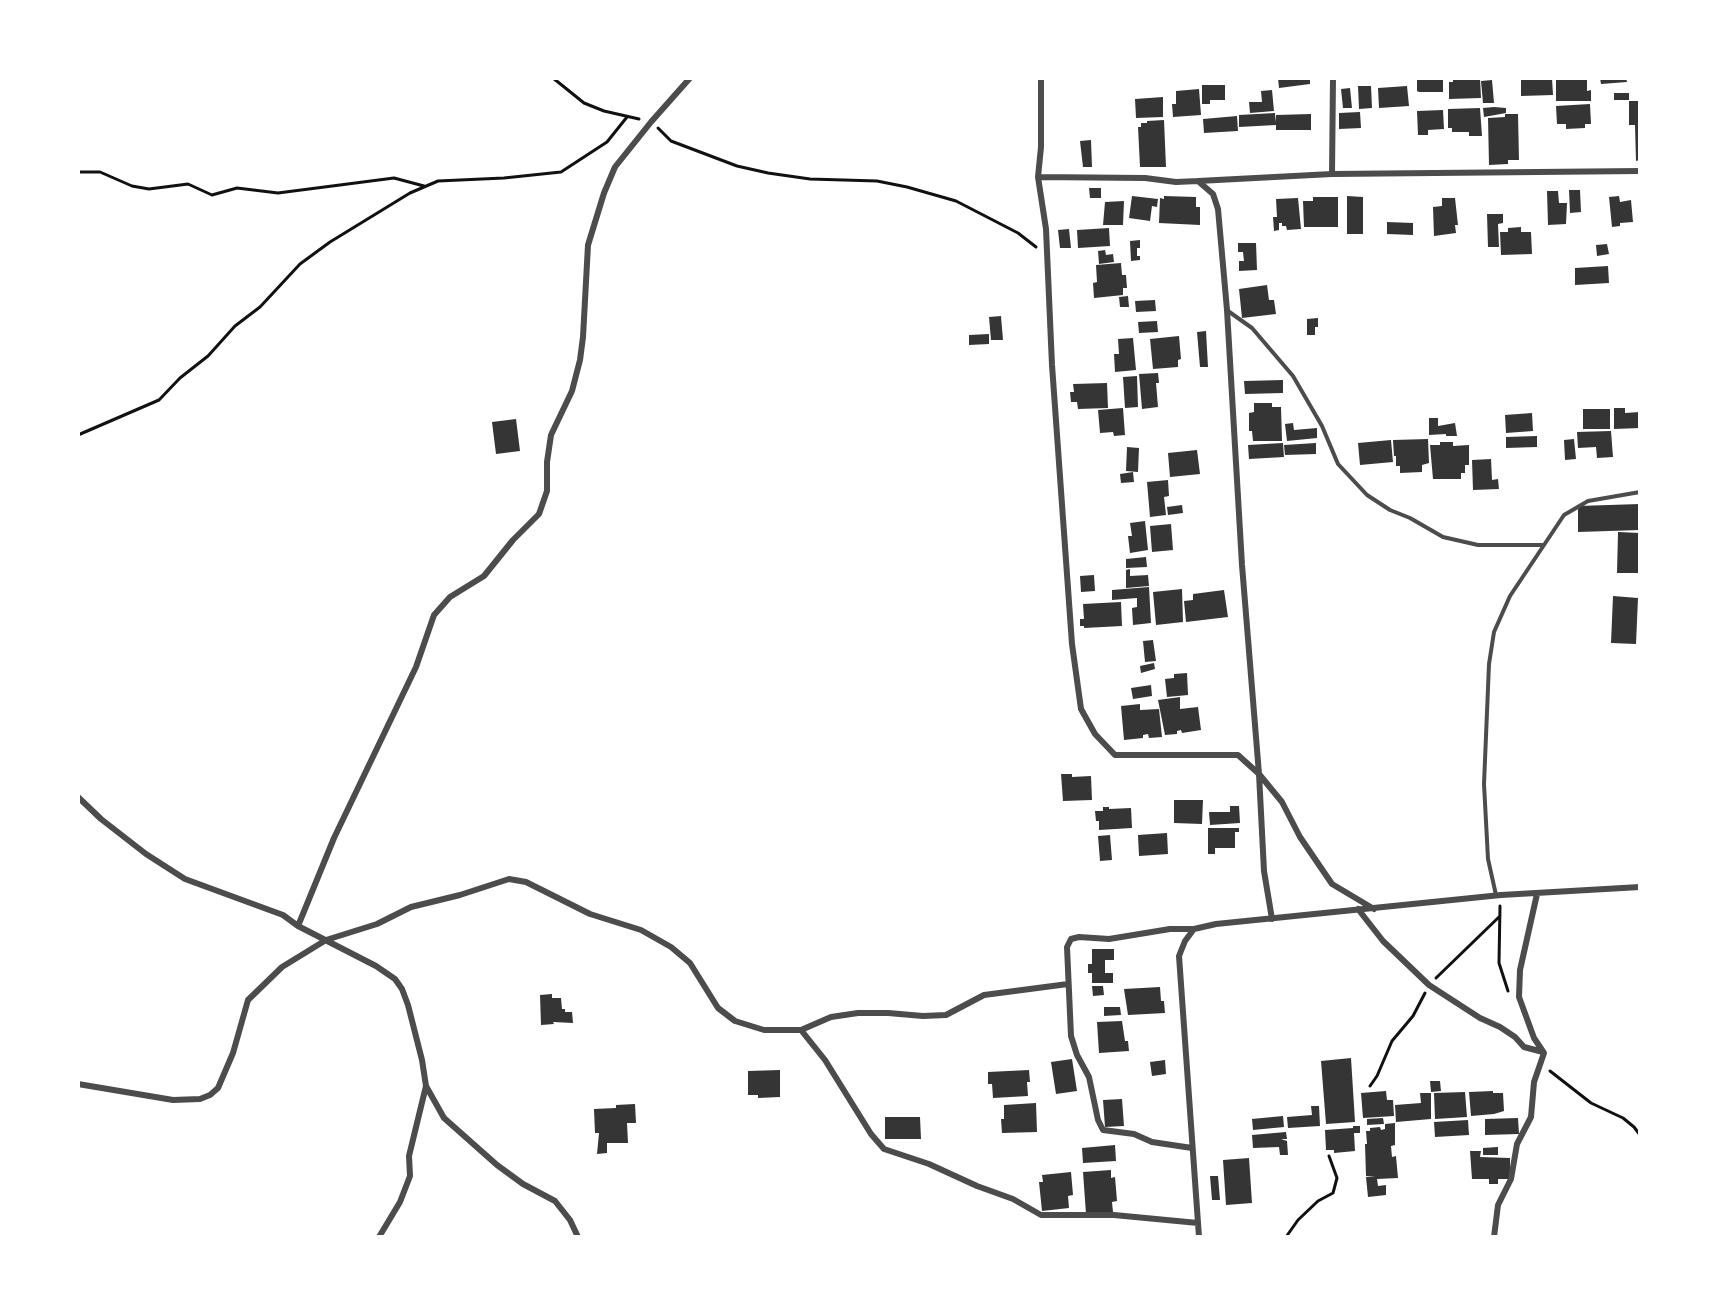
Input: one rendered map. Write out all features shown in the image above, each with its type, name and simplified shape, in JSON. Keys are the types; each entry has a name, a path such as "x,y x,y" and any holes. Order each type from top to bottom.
{"street":[{"path":"298,926 333,837 417,667 434,615 450,597 484,576 513,540 539,514 547,491 547,462 551,435 572,391 580,360 588,245 604,193 615,167 690,78"},
{"path":"1041,78 1041,147 1038,177 1046,229 1072,644 1081,709 1095,734 1115,755 1238,755 1259,774 1282,801 1300,837 1332,884 1374,909"},
{"path":"1332,174 1333,78"},
{"path":"1038,177 1198,181 1332,174 1640,171"},
{"path":"1198,181 1213,194 1218,209 1227,310 1240,542 1259,774 1264,871 1272,919"},
{"path":"78,797 101,819 146,854 185,879 283,915 298,926 376,966 395,979 408,1005 426,1086 444,1118 497,1165 527,1186 555,1201 570,1220 578,1237"},
{"path":"78,1084 173,1100 200,1099 210,1095 218,1088 229,1062 246,1005 251,996 282,968 326,940 377,924 411,907 509,879 526,882 590,914 640,930 671,947 690,963 718,1008 735,1021 764,1030 801,1030 831,1017 858,1013 946,1015 984,995 1068,984"},
{"path":"1192,1148 1152,1142 1134,1134 1103,1130 1098,1120 1089,1077 1077,1055 1071,1036 1067,947 1071,939 1079,937 1109,939 1170,929 1194,929 1216,924 1498,895 1640,887"},
{"path":"1537,894 1520,970 1519,998 1534,1038 1544,1053"},
{"path":"1358,909 1383,942 1429,985 1480,1018 1500,1027 1515,1037 1524,1047 1544,1053"},
{"path":"1194,929 1185,941 1179,957 1199,1237"},
{"path":"801,1030 825,1060 871,1134 884,1149 929,1164 977,1186 1013,1199 1041,1215 1114,1215 1198,1223"},
{"path":"1494,1237 1498,1205 1511,1179 1517,1144 1531,1117 1534,1082 1544,1053"},
{"path":"379,1237 400,1202 410,1176 409,1156 426,1086"}],"lane":[{"path":"1227,310 1252,328 1293,376 1322,426 1338,464 1367,495 1390,510 1410,518 1443,537 1478,545 1543,545"},
{"path":"1498,895 1488,859 1484,784 1491,642 1510,596 1564,515 1588,501 1640,492"}],"path":[{"path":"554,78 584,103 604,111 651,122 671,141 737,166 810,179 877,181 956,201 1018,233 1047,256"},
{"path":"78,435 159,400 208,356 235,326 260,307 300,264 330,242 410,193 438,181 504,178 561,172 607,142 627,117"},
{"path":"78,172 100,172 132,186 149,189 188,184 212,195 237,188 278,193 394,178 425,186"},
{"path":"1498,895 1499,963 1507,990 1522,1009"},
{"path":"1544,1053 1551,1073 1591,1103 1623,1118 1640,1135"},
{"path":"1286,1237 1299,1220 1318,1202 1333,1193 1337,1178 1329,1156"}],"building":[{"path":"1278,78 1310,78 1310,84 1279,88"},
{"path":"1417,78 1443,78 1443,92 1417,91"},
{"path":"1453,78 1480,78 1481,98 1449,99 1449,82 1453,82"},
{"path":"1521,78 1552,78 1553,95 1521,96"},
{"path":"1556,78 1587,78 1587,91 1591,90 1591,101 1556,101"},
{"path":"1600,78 1626,78 1627,82 1601,84"},
{"path":"1492,80 1494,103 1483,103 1481,81"},
{"path":"1202,85 1225,85 1225,100 1210,100 1210,104 1202,104"},
{"path":"1358,86 1371,86 1372,108 1359,109"},
{"path":"1407,86 1409,106 1379,108 1378,88"},
{"path":"1350,88 1352,108 1343,108 1341,89"},
{"path":"1199,89 1201,115 1173,117 1172,104 1176,104 1176,91"},
{"path":"1272,90 1274,111 1250,113 1249,102 1262,102 1261,91"},
{"path":"1614,93 1629,93 1629,100 1614,100"},
{"path":"1163,97 1163,117 1136,118 1135,99"},
{"path":"1629,101 1640,101 1640,160 1636,161 1635,125 1629,125"},
{"path":"1590,104 1591,124 1585,124 1585,128 1566,129 1566,124 1557,124 1556,106"},
{"path":"1480,108 1482,136 1469,136 1469,132 1452,132 1452,128 1448,128 1448,109"},
{"path":"1483,108 1506,108 1506,113 1484,117"},
{"path":"1443,110 1444,129 1428,130 1428,135 1418,135 1417,111"},
{"path":"1360,112 1361,128 1339,129 1339,113"},
{"path":"1275,113 1275,122 1276,115 1311,114 1311,130 1276,130 1276,125 1239,127 1239,115"},
{"path":"1505,114 1518,114 1519,160 1508,160 1508,164 1489,165 1488,118 1505,117"},
{"path":"1237,116 1238,131 1204,133 1203,119"},
{"path":"1164,120 1166,167 1140,167 1138,127 1147,121"},
{"path":"1091,140 1092,167 1083,167 1080,141"},
{"path":"1089,188 1101,188 1101,198 1090,198"},
{"path":"1569,190 1580,190 1581,212 1570,213"},
{"path":"1547,191 1558,191 1559,203 1567,203 1566,224 1548,225"},
{"path":"1132,196 1158,199 1157,207 1152,206 1150,221 1129,218"},
{"path":"1164,196 1196,197 1196,207 1200,207 1200,225 1159,223 1160,198 1164,199"},
{"path":"1347,196 1363,197 1363,234 1347,234"},
{"path":"1619,196 1620,202 1631,200 1633,222 1620,223 1620,226 1612,227 1609,197"},
{"path":"1313,197 1338,197 1338,227 1304,227 1303,201 1313,201"},
{"path":"1298,198 1301,229 1287,230 1286,226 1279,223 1279,230 1274,231 1273,217 1277,217 1276,199"},
{"path":"1442,198 1455,198 1458,225 1455,225 1456,233 1434,236 1433,207 1442,206"},
{"path":"1124,201 1123,225 1103,225 1105,202"},
{"path":"1487,214 1503,214 1503,223 1498,224 1499,247 1488,247"},
{"path":"1387,222 1413,223 1413,235 1387,234"},
{"path":"1521,227 1521,232 1531,232 1532,254 1501,255 1500,232 1508,232 1508,228"},
{"path":"1109,228 1110,246 1078,248 1077,230"},
{"path":"1069,229 1071,248 1060,248 1058,230"},
{"path":"1140,240 1137,256 1140,256 1140,260 1131,261 1130,241"},
{"path":"1238,243 1256,243 1257,270 1239,271 1239,261 1244,261 1243,252 1238,252"},
{"path":"1607,244 1609,254 1597,256 1596,245"},
{"path":"1105,250 1106,255 1113,254 1114,262 1099,264 1098,251"},
{"path":"1121,263 1122,275 1126,275 1127,288 1123,288 1123,295 1094,298 1093,283 1097,282 1096,265"},
{"path":"1608,266 1609,283 1575,285 1575,268"},
{"path":"1267,285 1269,300 1274,300 1276,314 1242,318 1239,289"},
{"path":"1128,296 1129,307 1120,307 1119,297"},
{"path":"1155,300 1156,311 1136,312 1135,301"},
{"path":"1001,316 1003,340 991,340 989,317"},
{"path":"1318,318 1315,335 1307,335 1307,319"},
{"path":"1157,321 1158,332 1139,333 1138,322"},
{"path":"1206,331 1208,367 1200,367 1197,332"},
{"path":"989,334 989,344 969,345 969,335"},
{"path":"1179,336 1181,359 1178,360 1178,367 1153,369 1150,339"},
{"path":"1133,338 1136,370 1115,372 1114,354 1119,354 1118,339"},
{"path":"1158,373 1159,383 1156,383 1158,407 1142,409 1139,374"},
{"path":"1137,376 1138,407 1125,408 1123,377"},
{"path":"1283,380 1283,393 1245,394 1244,381"},
{"path":"1107,383 1108,408 1078,409 1077,402 1071,402 1070,392 1074,392 1073,384"},
{"path":"1254,403 1272,403 1272,407 1281,407 1282,441 1253,441 1252,431 1249,431 1249,413 1254,412"},
{"path":"1123,408 1125,435 1114,436 1113,432 1100,433 1098,410"},
{"path":"1614,408 1625,408 1625,413 1640,412 1640,428 1614,429"},
{"path":"1583,409 1610,409 1610,429 1583,429"},
{"path":"1532,413 1533,431 1506,433 1505,415"},
{"path":"1429,418 1438,418 1438,426 1455,423 1457,436 1429,435"},
{"path":"516,419 520,451 496,454 492,422"},
{"path":"1293,423 1294,430 1317,428 1317,438 1287,441 1285,424"},
{"path":"1611,431 1613,457 1597,458 1596,447 1578,448 1577,432"},
{"path":"1537,436 1537,447 1506,448 1506,437"},
{"path":"1428,439 1429,463 1422,465 1422,472 1400,473 1400,466 1396,466 1393,440"},
{"path":"1574,439 1576,459 1565,460 1564,440"},
{"path":"1391,440 1393,462 1360,465 1358,443"},
{"path":"1440,442 1453,442 1453,446 1469,445 1469,465 1465,465 1465,473 1461,473 1461,479 1433,479 1430,445 1440,445"},
{"path":"1283,443 1284,457 1249,459 1248,445"},
{"path":"1316,443 1316,454 1285,455 1284,445"},
{"path":"1127,447 1139,448 1138,472 1126,471"},
{"path":"1197,450 1200,474 1170,477 1168,453"},
{"path":"1491,459 1492,480 1498,479 1499,489 1473,490 1472,460"},
{"path":"1133,472 1134,482 1121,483 1120,474"},
{"path":"1168,480 1169,496 1164,497 1166,515 1150,517 1147,482"},
{"path":"1640,504 1640,530 1578,532 1578,506"},
{"path":"1182,505 1183,513 1168,515 1167,507"},
{"path":"1145,521 1148,550 1130,553 1128,536 1132,536 1130,523"},
{"path":"1171,524 1173,550 1152,552 1150,526"},
{"path":"1618,532 1640,533 1640,573 1617,573"},
{"path":"1146,557 1147,567 1126,568 1126,559"},
{"path":"1130,569 1130,576 1148,575 1149,586 1126,588 1126,570"},
{"path":"1094,575 1095,591 1081,592 1080,576"},
{"path":"1149,587 1151,623 1133,625 1132,608 1137,607 1137,598 1112,600 1112,590"},
{"path":"1182,589 1183,622 1156,625 1153,592"},
{"path":"1224,590 1228,617 1186,622 1184,601 1193,600 1193,594"},
{"path":"1613,596 1638,598 1636,644 1611,643"},
{"path":"1121,602 1122,626 1084,628 1080,626 1080,619 1084,619 1083,604"},
{"path":"1153,640 1156,661 1145,662 1143,641"},
{"path":"1154,663 1155,669 1141,673 1140,666"},
{"path":"1187,673 1188,695 1167,697 1165,679 1174,678 1174,674"},
{"path":"1151,685 1152,696 1133,699 1131,688"},
{"path":"1180,697 1180,709 1198,707 1201,730 1182,733 1181,730 1177,731 1177,734 1165,735 1158,700"},
{"path":"1140,704 1140,710 1159,709 1162,737 1149,738 1148,734 1143,735 1143,738 1124,740 1121,706"},
{"path":"1061,774 1072,774 1072,777 1091,776 1092,800 1063,801"},
{"path":"1174,800 1203,800 1202,824 1174,823"},
{"path":"1230,806 1239,806 1240,823 1210,825 1209,812 1230,812"},
{"path":"1103,807 1131,808 1132,828 1099,830 1099,821 1096,821 1095,811 1103,811"},
{"path":"1208,828 1239,828 1239,832 1235,832 1235,848 1215,848 1215,854 1208,854"},
{"path":"1167,833 1168,854 1139,856 1138,835"},
{"path":"1110,835 1112,860 1100,861 1098,836"},
{"path":"1092,949 1114,949 1114,960 1105,960 1105,973 1113,973 1113,983 1092,983 1092,973 1088,973 1088,964 1092,964"},
{"path":"1092,986 1103,986 1104,995 1093,996"},
{"path":"1160,987 1165,1013 1128,1015 1124,989"},
{"path":"552,994 552,998 561,998 562,1009 565,1009 565,1012 572,1012 573,1023 553,1022 554,1024 541,1025 540,995"},
{"path":"1104,1007 1120,1007 1121,1015 1104,1016"},
{"path":"1122,1021 1129,1051 1099,1053 1097,1022"},
{"path":"1351,1058 1355,1122 1326,1124 1321,1061"},
{"path":"1072,1059 1077,1091 1056,1094 1051,1062"},
{"path":"1165,1060 1166,1074 1152,1076 1150,1062"},
{"path":"780,1070 780,1097 758,1098 758,1095 748,1095 748,1071"},
{"path":"1029,1070 1028,1096 993,1098 992,1084 988,1084 988,1072"},
{"path":"1430,1081 1440,1081 1441,1091 1431,1092"},
{"path":"1386,1091 1387,1100 1393,1100 1394,1116 1363,1118 1361,1093"},
{"path":"1493,1091 1493,1093 1503,1093 1504,1111 1471,1116 1469,1092"},
{"path":"1465,1092 1467,1117 1435,1119 1434,1093"},
{"path":"1420,1093 1431,1093 1431,1119 1396,1122 1395,1105 1421,1103"},
{"path":"1122,1099 1124,1126 1105,1127 1103,1100"},
{"path":"1036,1103 1037,1132 1002,1133 1001,1119 1004,1119 1004,1105"},
{"path":"635,1104 636,1123 627,1123 628,1143 607,1143 607,1153 597,1154 599,1133 595,1133 594,1109"},
{"path":"1311,1106 1319,1106 1320,1126 1288,1128 1287,1117 1312,1115"},
{"path":"1283,1116 1284,1127 1253,1130 1252,1119"},
{"path":"885,1117 920,1117 921,1139 885,1139"},
{"path":"1383,1118 1384,1124 1367,1125 1367,1119"},
{"path":"1518,1118 1519,1134 1485,1135 1485,1119"},
{"path":"1468,1120 1469,1135 1435,1137 1434,1122"},
{"path":"1395,1123 1395,1145 1391,1146 1392,1157 1396,1156 1398,1178 1377,1179 1378,1186 1386,1185 1386,1195 1368,1197 1366,1177 1375,1176 1366,1176 1366,1131 1370,1131 1370,1128 1385,1129 1385,1124"},
{"path":"1353,1126 1360,1126 1360,1133 1354,1133 1355,1151 1334,1153 1334,1150 1326,1150 1325,1130 1353,1128"},
{"path":"1286,1132 1287,1139 1281,1139 1287,1141 1288,1155 1280,1155 1279,1147 1253,1148 1252,1135"},
{"path":"1115,1145 1116,1161 1083,1163 1082,1148"},
{"path":"1498,1147 1498,1155 1483,1155 1483,1148"},
{"path":"1470,1151 1481,1151 1480,1157 1510,1158 1510,1179 1498,1179 1498,1184 1489,1184 1489,1179 1472,1179"},
{"path":"1249,1158 1252,1203 1226,1205 1223,1160"},
{"path":"1111,1170 1111,1178 1115,1177 1117,1201 1112,1202 1113,1212 1086,1214 1083,1172"},
{"path":"1071,1172 1073,1195 1068,1196 1069,1208 1042,1211 1039,1182 1043,1182 1042,1175"},
{"path":"1210,1176 1218,1176 1220,1200 1212,1200"}]}
